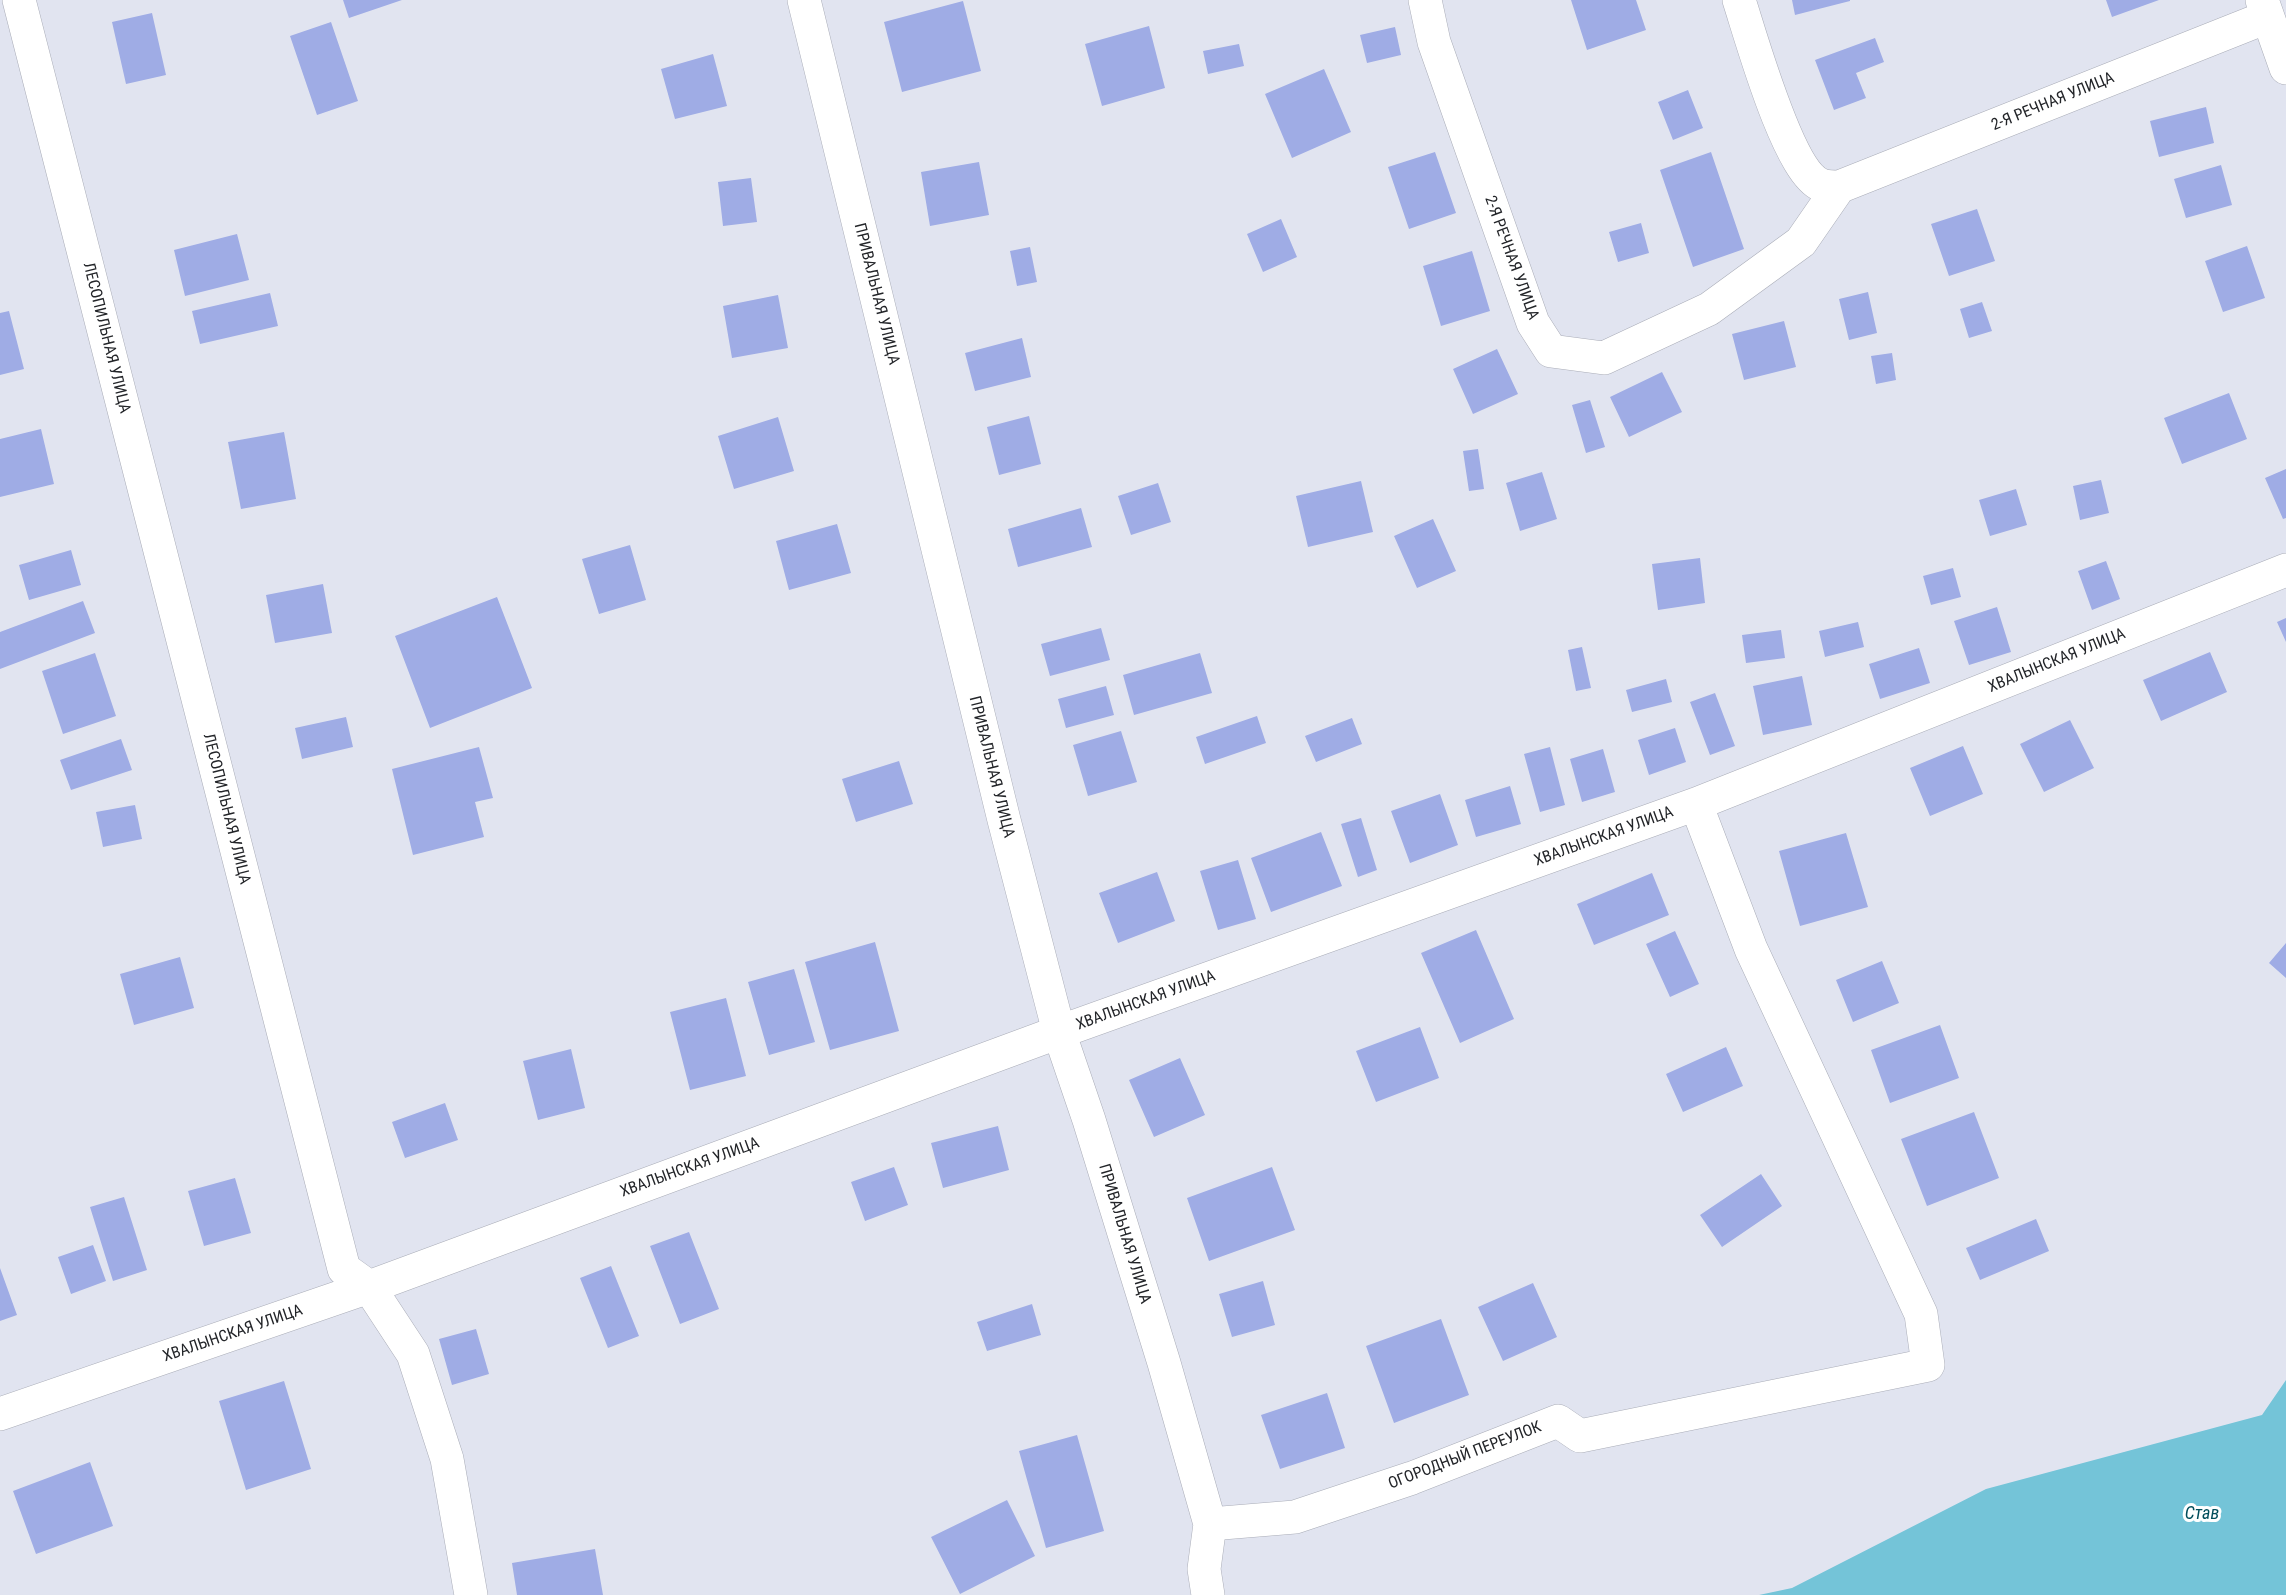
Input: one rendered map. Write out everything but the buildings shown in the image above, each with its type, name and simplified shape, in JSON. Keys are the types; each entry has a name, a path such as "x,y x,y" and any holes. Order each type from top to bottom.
{"street":[{"path":"0,6 18,0"},
{"name":"ЛЕСОПИЛЬНАЯ УЛИЦА","path":"18,0 344,1269 369,1287 413,1354 447,1459 471,1595"},
{"name":"ПРИВАЛЬНАЯ УЛИЦА","path":"804,0 1004,820 1059,1032 1089,1120 1164,1363 1210,1524"},
{"name":"2-Я РЕЧНАЯ УЛИЦА","path":"1425,0 1434,42 1533,323 1551,351 1604,358 1709,309 1801,242 1839,187 2265,8"},
{"path":"1739,0 1787,141 1806,173 1821,185 1839,187"},
{"path":"2265,8 2286,68"},
{"name":"ХВАЛЫНСКАЯ УЛИЦА","path":"0,1414 369,1287 1059,1032 1696,804 2286,570"},
{"name":"ОГОРОДНЫЙ ПЕРЕУЛОК","path":"1210,1524 1294,1517 1412,1478 1558,1421 1580,1436 1928,1365 1921,1314 1751,949 1696,804"},
{"path":"1208,1595 1204,1569 1210,1524"}],"water":[{"name":"Став","path":"2286,1380 2286,1595 1759,1595 1792,1588 1986,1489 2262,1415"}]}
